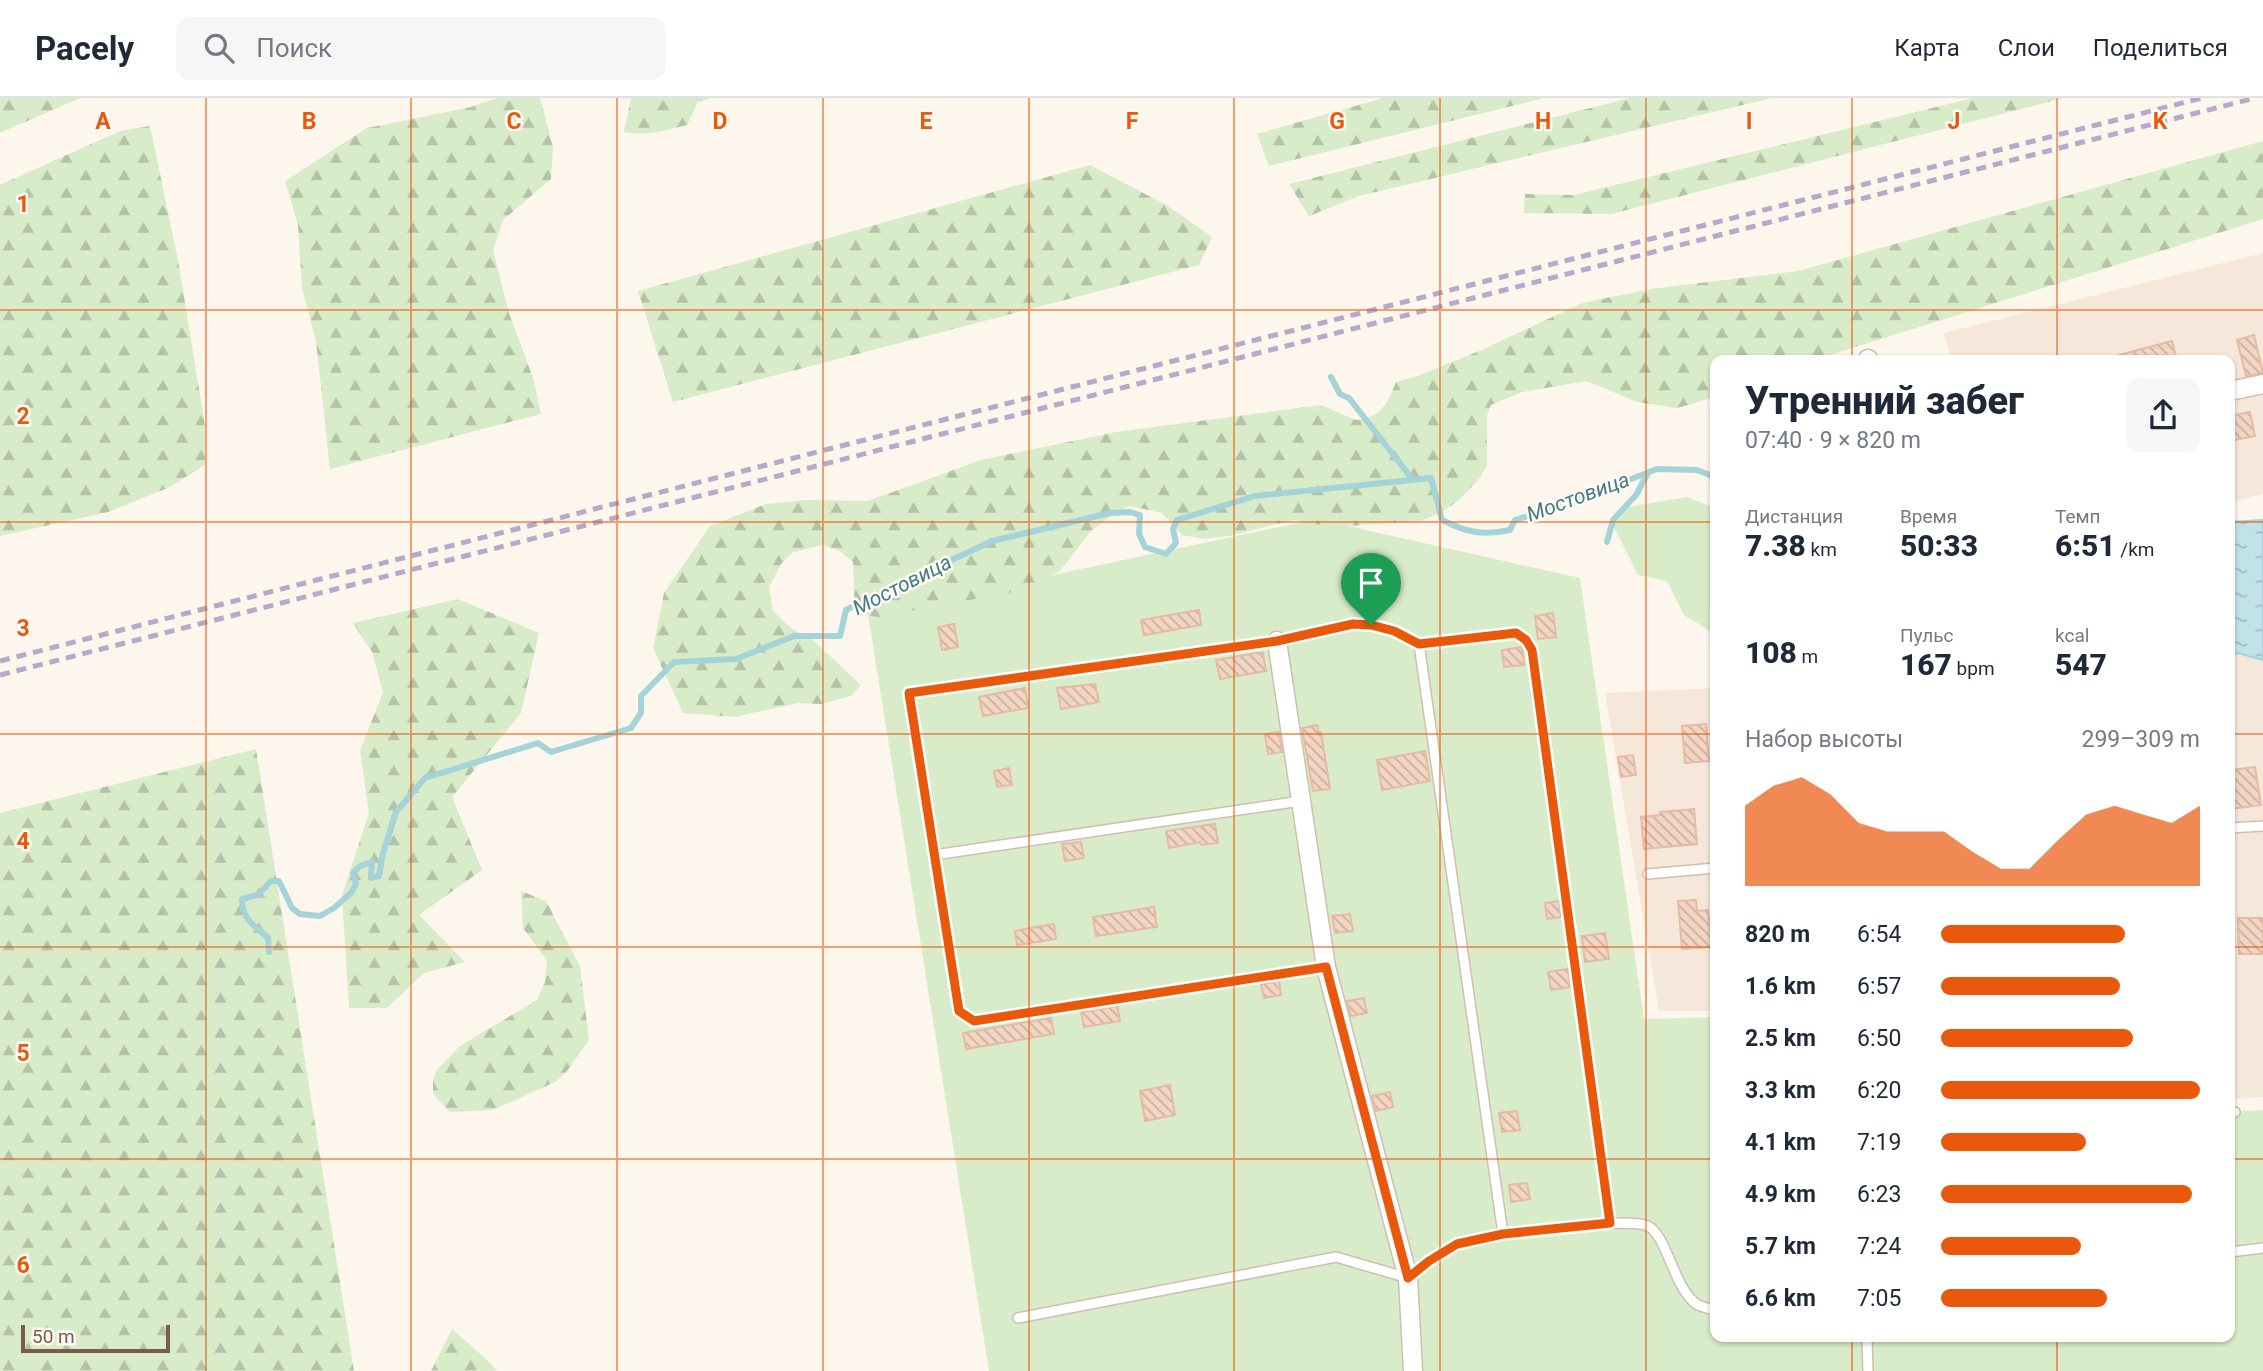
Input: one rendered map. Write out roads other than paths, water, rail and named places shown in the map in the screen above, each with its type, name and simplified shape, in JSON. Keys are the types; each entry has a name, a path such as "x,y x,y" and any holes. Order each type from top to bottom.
{"street":[{"path":"2235,390 2263,384"},
{"path":"1277,641 1326,967 1408,1278 1413,1371"}],"lane":[{"path":"1326,967 974,1021 959,1011 909,693 1277,641 1353,624 1394,631 1419,644 1516,633 1526,640 1532,650 1610,1223"},
{"path":"1419,644 1503,1234"},
{"path":"934,855 1301,801"},
{"path":"2235,828 2263,826"},
{"path":"1648,874 1710,868"},
{"path":"1018,1318 1336,1257 1408,1278 1457,1244 1503,1234 1610,1223 1648,1226 1660,1237 1681,1287 1696,1304 1710,1309"},
{"path":"2235,1251 2263,1248"},
{"path":"1867,1342 1868,1371"}],"water":[{"path":"2263,520 2263,660 2235,654 2235,522"}],"waterway":[{"path":"1331,377 1340,394 1349,398 1413,480"},
{"name":"Мостовица","path":"269,952 268,938 246,916 242,899 258,895 271,881 279,881 292,908 300,914 320,916 334,908 351,893 356,884 353,873 360,866 372,862 371,878 379,876 396,812 425,778 538,743 551,752 631,728 641,713 641,696 674,662 736,659 794,636 840,636 846,610 992,541 1110,513 1130,512 1140,515 1139,534 1145,547 1166,554 1176,543 1173,529 1177,520 1255,496 1431,478 1442,520 1467,530 1491,533 1510,530 1515,520 1564,505 1657,469 1697,470 1710,475"},
{"path":"1607,542 1613,520 1636,495 1648,473"}],"railway":[{"path":"0,661 2202,98"},
{"path":"0,675 2255,98"}]}
